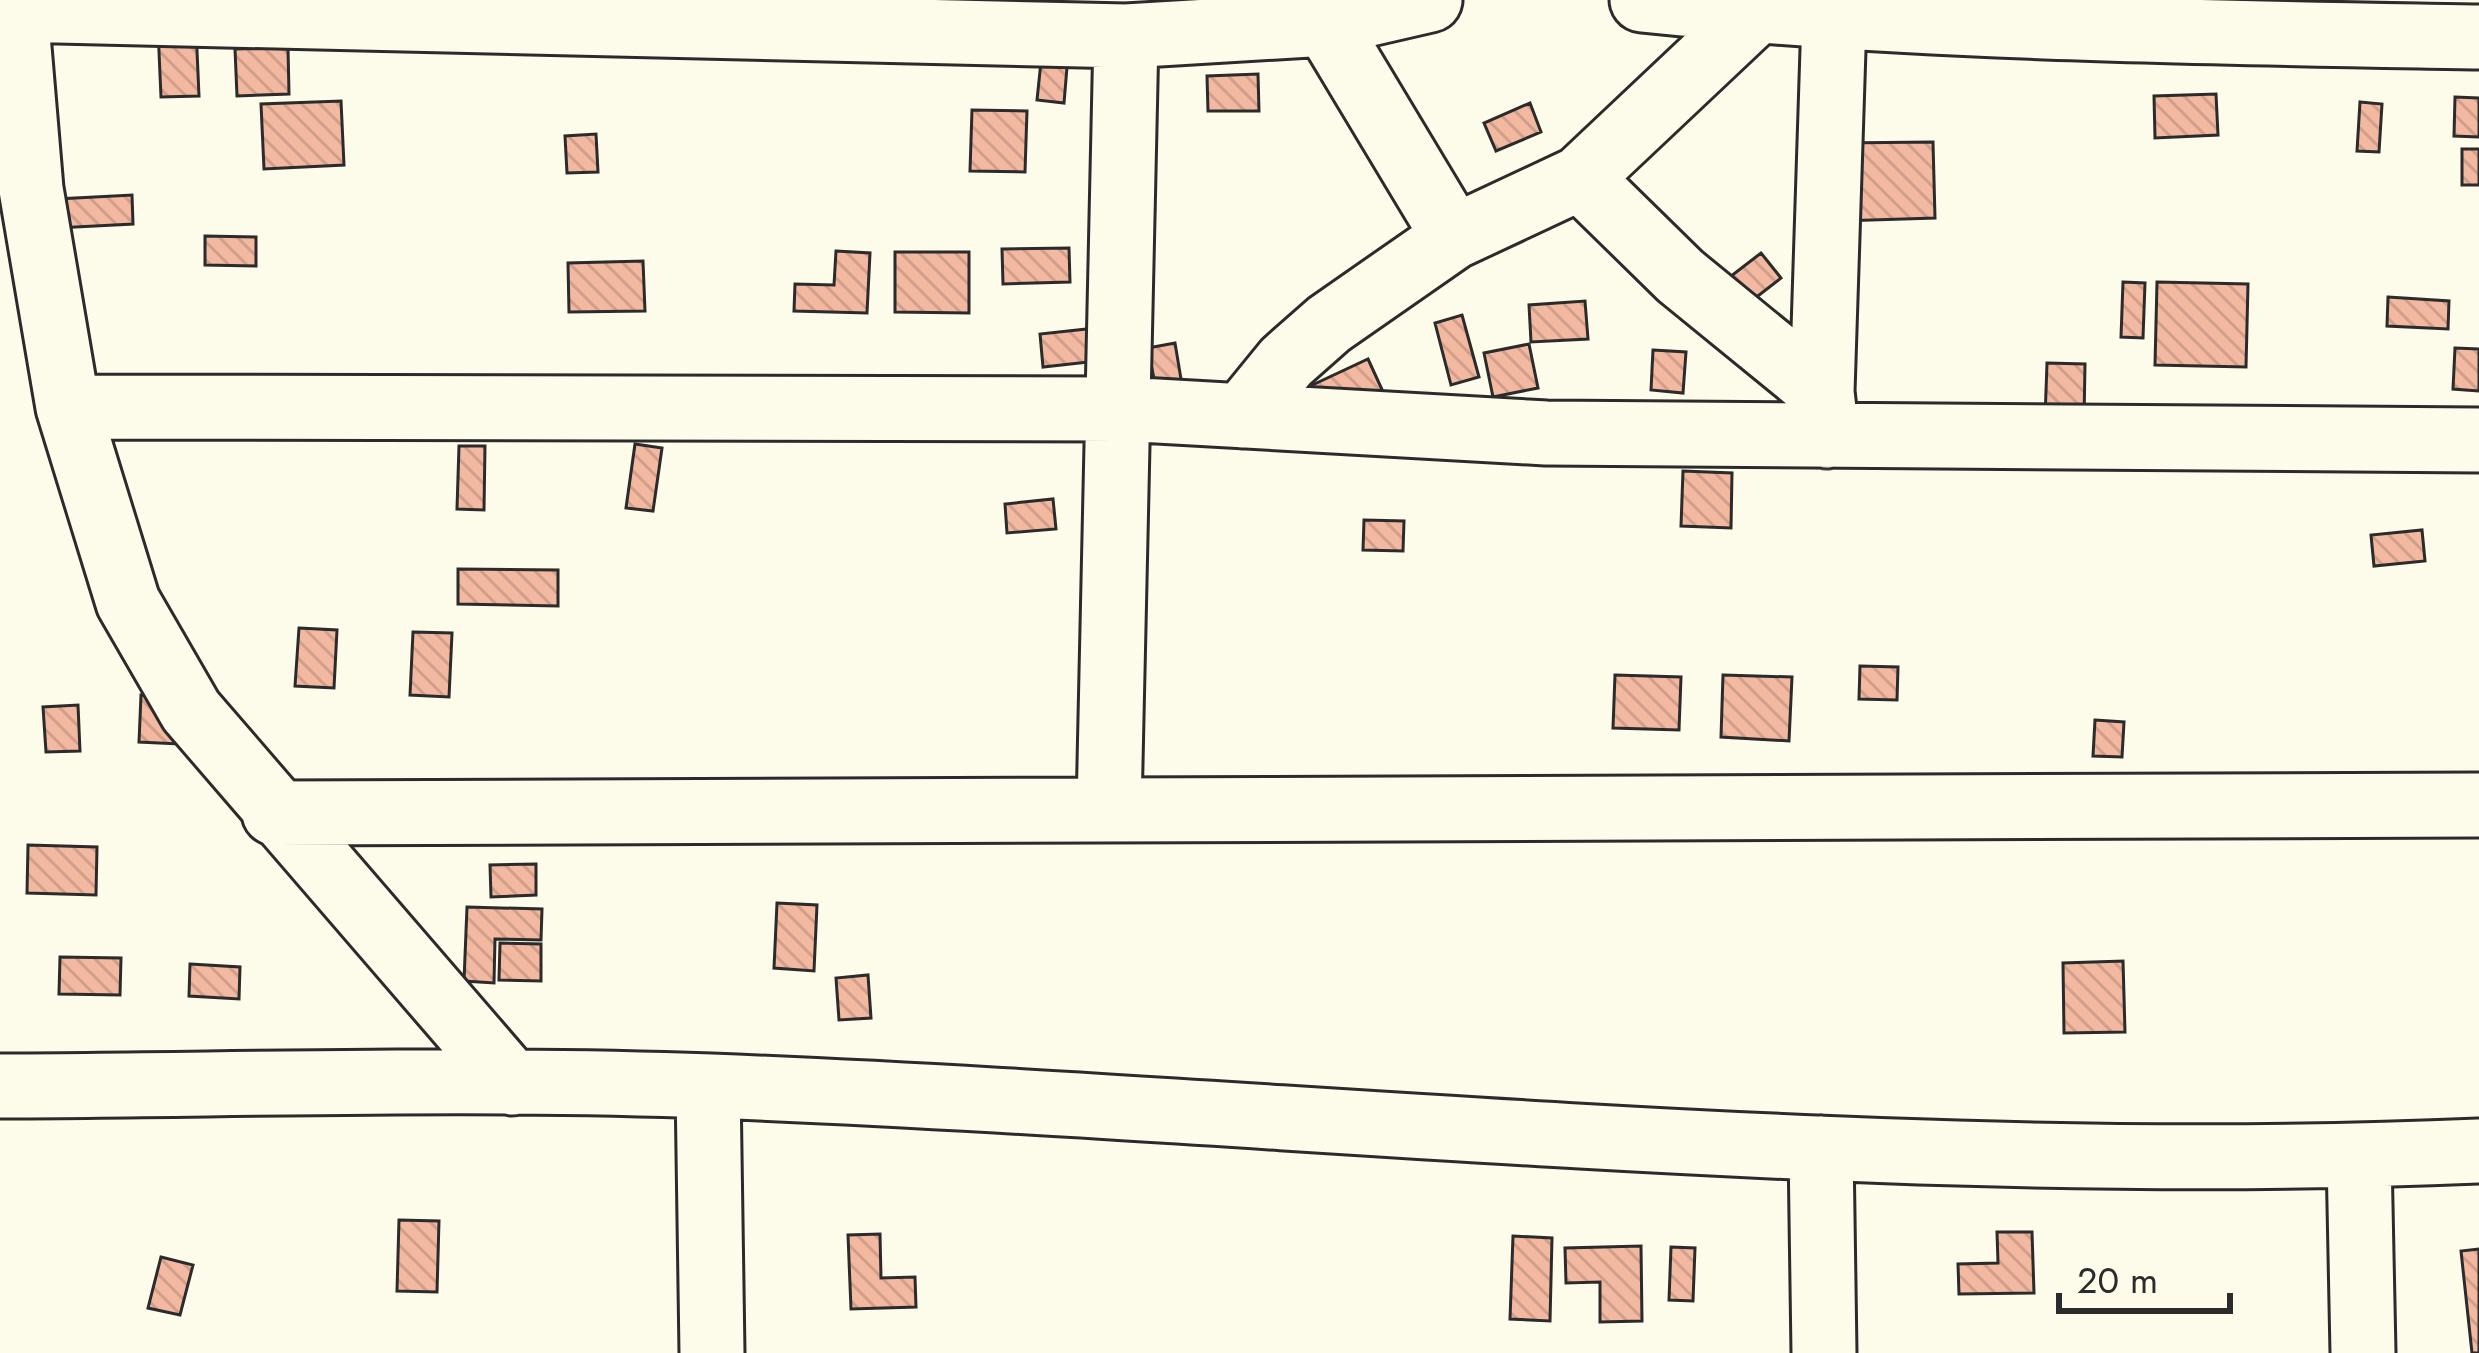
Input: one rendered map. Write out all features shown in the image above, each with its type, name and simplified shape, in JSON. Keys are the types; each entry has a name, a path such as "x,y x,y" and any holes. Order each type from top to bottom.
{"street":[{"path":"512,1083 274,813 191,711 128,602 68,407 16,196 10,3 939,16 1126,36 1326,24 1430,0"},
{"path":"1642,0 1834,18 2065,14 2479,37"},
{"path":"1242,416 1286,362 1329,324 1454,237 1580,178 1756,12"},
{"path":"1824,414 1834,18"},
{"path":"1326,24 1454,237"},
{"path":"1109,809 1122,409 1126,36"},
{"path":"1580,178 1824,414"},
{"path":"68,407 1122,409 1546,434 1824,414 2479,440"},
{"path":"274,813 2479,806"},
{"path":"0,1086 708,1086 1821,1148 2359,1156 2479,1151"},
{"path":"708,1086 712,1353"},
{"path":"1821,1148 1824,1353"},
{"path":"2359,1156 2363,1353"}],"building":[{"path":"196,28 199,96 161,97 158,29"},
{"path":"288,48 289,94 237,96 235,49"},
{"path":"1042,52 1068,55 1064,103 1037,100"},
{"path":"1258,74 1259,111 1208,111 1207,76"},
{"path":"2216,94 2218,135 2155,138 2154,96"},
{"path":"2455,97 2479,98 2479,137 2454,136"},
{"path":"341,101 344,165 264,169 261,104"},
{"path":"2360,102 2382,104 2379,152 2357,151"},
{"path":"1530,103 1541,132 1496,151 1484,123"},
{"path":"972,110 1027,111 1025,172 970,171"},
{"path":"596,134 598,172 567,173 565,136"},
{"path":"1933,142 1935,218 1840,221 1838,143"},
{"path":"2462,149 2479,149 2479,185 2462,185"},
{"path":"132,195 133,224 57,228 57,199"},
{"path":"205,236 256,237 256,266 205,265"},
{"path":"1069,248 1070,282 1003,284 1002,249"},
{"path":"836,251 870,253 867,313 794,311 795,284 834,285"},
{"path":"895,252 969,252 969,313 895,312"},
{"path":"1761,253 1781,278 1741,309 1722,283"},
{"path":"643,261 645,311 569,312 568,263"},
{"path":"2123,282 2145,283 2143,338 2121,337"},
{"path":"2157,282 2248,284 2246,367 2155,365"},
{"path":"2388,297 2449,301 2448,329 2387,326"},
{"path":"1585,301 1588,339 1531,342 1529,305"},
{"path":"1462,315 1479,377 1451,385 1435,323"},
{"path":"1096,328 1098,361 1043,367 1040,334"},
{"path":"1175,343 1181,379 1155,384 1148,348"},
{"path":"1529,344 1538,388 1493,397 1484,353"},
{"path":"2455,348 2479,349 2479,391 2453,389"},
{"path":"1653,350 1686,352 1683,393 1651,390"},
{"path":"1368,359 1385,396 1306,388"},
{"path":"2047,363 2085,364 2084,420 2045,419"},
{"path":"635,444 662,448 653,511 626,508"},
{"path":"459,446 485,446 484,510 457,509"},
{"path":"1683,471 1732,473 1731,528 1681,526"},
{"path":"1053,499 1056,529 1007,533 1005,504"},
{"path":"1364,520 1404,521 1403,551 1363,550"},
{"path":"2422,530 2425,561 2374,566 2371,535"},
{"path":"458,569 558,570 558,606 458,604"},
{"path":"299,628 337,630 334,688 295,686"},
{"path":"413,632 452,633 449,697 410,695"},
{"path":"1860,666 1898,667 1897,700 1859,699"},
{"path":"1615,675 1681,677 1679,730 1613,728"},
{"path":"1723,675 1792,677 1789,741 1721,737"},
{"path":"141,695 181,696 179,744 139,742"},
{"path":"78,705 80,751 46,752 43,707"},
{"path":"2095,720 2124,722 2122,757 2093,756"},
{"path":"28,845 97,847 96,895 27,893"},
{"path":"536,864 536,895 491,897 490,865"},
{"path":"777,903 817,905 814,971 774,968"},
{"path":"467,907 542,909 541,940 495,939 494,983 464,981"},
{"path":"500,943 541,944 541,981 499,980"},
{"path":"60,957 121,958 120,995 59,994"},
{"path":"2123,961 2125,1032 2064,1033 2063,963"},
{"path":"190,964 240,967 239,999 189,996"},
{"path":"868,975 871,1018 839,1020 836,978"},
{"path":"399,1220 439,1221 437,1292 397,1291"},
{"path":"1997,1232 2032,1232 2034,1293 1959,1294 1958,1264 1998,1263"},
{"path":"880,1234 881,1278 915,1277 916,1307 851,1309 848,1235"},
{"path":"1513,1236 1552,1238 1550,1321 1510,1319"},
{"path":"1641,1246 1642,1321 1600,1322 1600,1282 1566,1283 1565,1248"},
{"path":"1671,1247 1695,1248 1693,1301 1669,1300"},
{"path":"2479,1249 2479,1353 2472,1353 2461,1251"},
{"path":"161,1257 193,1265 180,1315 148,1308"}]}
